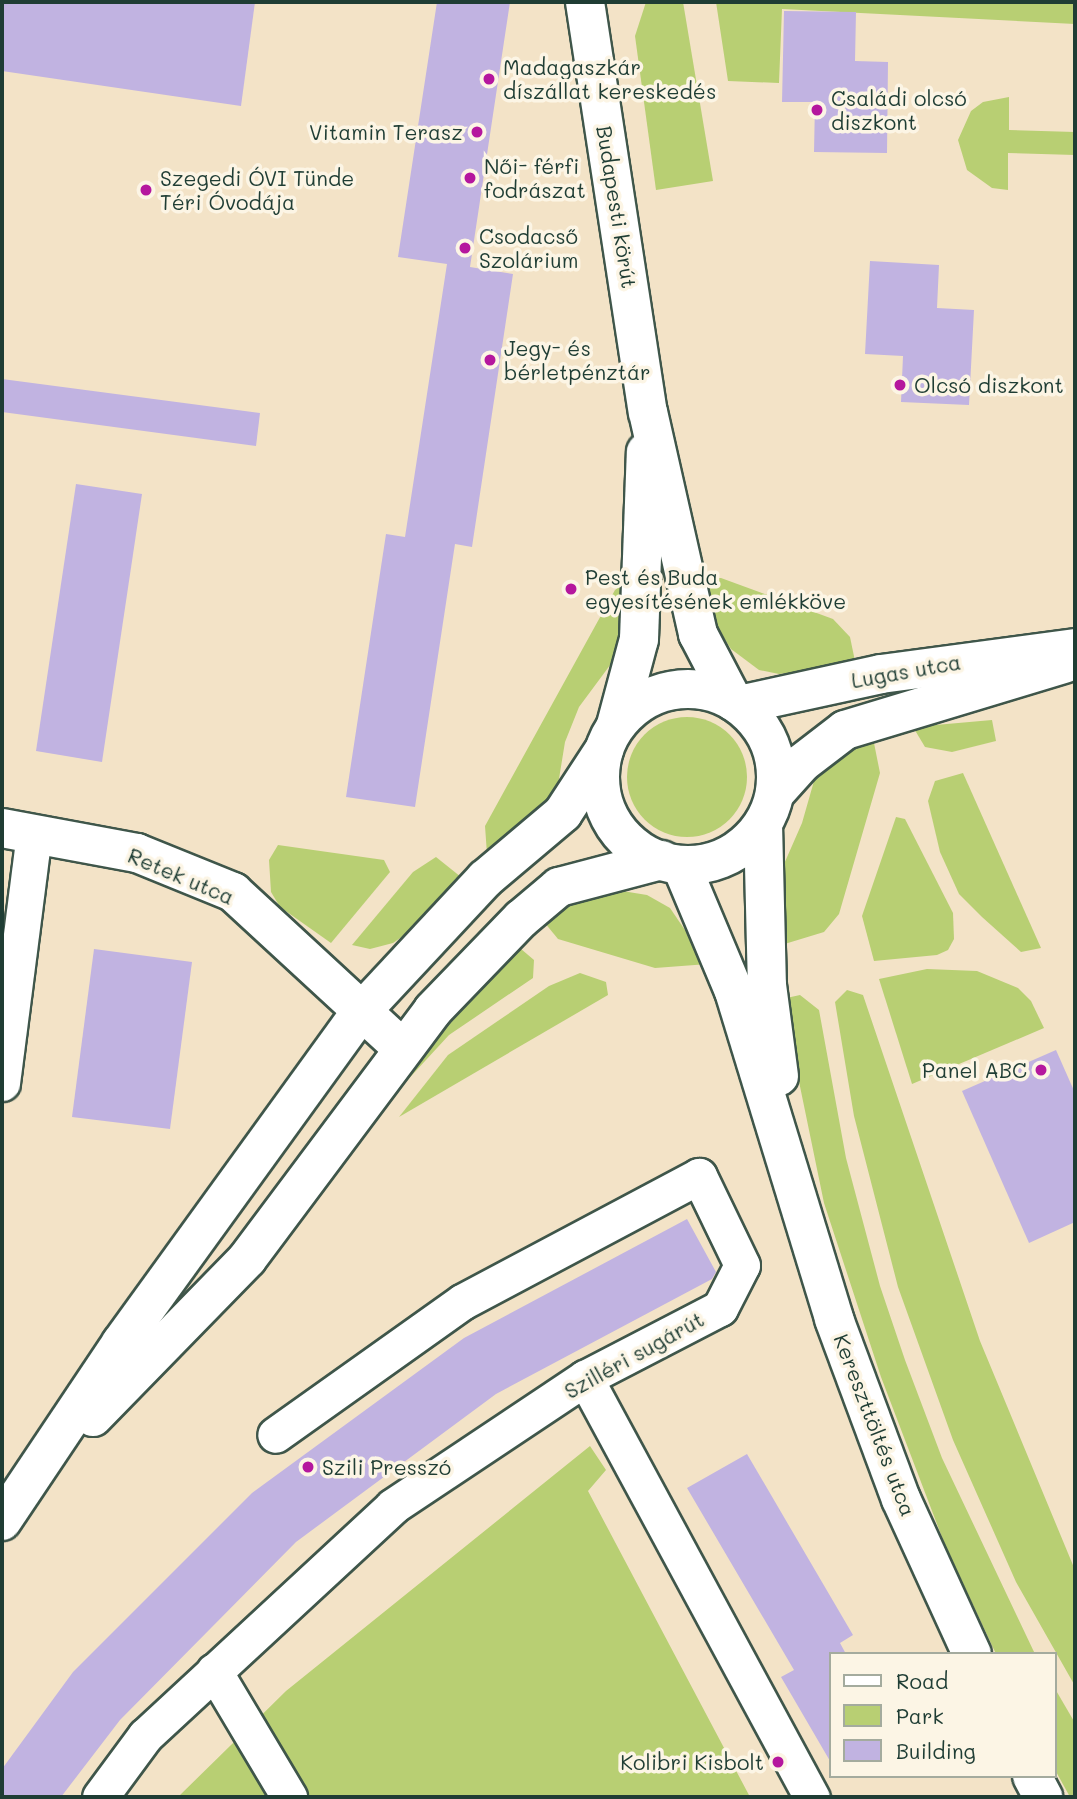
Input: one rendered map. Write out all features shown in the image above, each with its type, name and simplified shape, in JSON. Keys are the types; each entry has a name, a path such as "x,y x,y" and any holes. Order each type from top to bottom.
{"street":[{"name":"Budapesti körút","path":"585,2 648,412 698,634 736,703"},
{"name":"Budapesti körút","path":"610,737 639,639 648,412"},
{"name":"Lugas utca","path":"736,703 881,674 1075,648"},
{"name":"Lugas utca","path":"769,808 802,763 845,730 1021,680 1075,660"},
{"path":"2,1521 37,1474 121,1343 361,1012 485,879 563,813 630,709 666,691 706,690 736,703 759,724 771,746 769,808 728,855 705,863 671,862 559,887 512,928 433,1010 333,1150 247,1259 37,1474"},
{"path":"610,737 599,777 604,804 616,829 636,848 671,862"},
{"name":"Kereszttöltés utca","path":"769,808 767,985 795,1189"},
{"path":"2,1083 18,831"},
{"name":"Retek utca","path":"18,831 138,853 233,892 403,1049"},
{"name":"Kereszttöltés utca","path":"671,862 734,990 834,1319 896,1486 971,1652"},
{"name":"Szilléri sugárút","path":"100,1797 145,1735 393,1506 585,1378 720,1308 742,1265 699,1177 462,1302 275,1435"},
{"path":"585,1378 812,1797"},
{"path":"214,1671 289,1797"},
{"path":"1033,1778 1043,1797"}],"green space":[{"path":"646,2 683,2 713,181 656,190 635,36"},
{"path":"716,2 1075,2 1075,24 782,9 779,83 728,81"},
{"path":"1009,97 1009,130 1075,132 1075,155 1008,153 1008,190 992,188 967,170 958,140 971,111 983,102"},
{"path":"701,578 721,578 833,619 850,637 856,666 779,674 759,670 731,649 712,619"},
{"path":"627,581 622,649 579,707 565,742 558,785 532,823 487,854 485,826 615,590"},
{"path":"687,717 710,722 729,735 742,754 747,777 742,800 729,819 710,832 687,837 664,832 645,819 632,800 627,777 632,754 645,735 664,722"},
{"path":"992,720 996,741 952,752 925,747 913,727"},
{"path":"872,733 880,773 839,914 824,932 778,946 777,880 802,823 814,781 821,766"},
{"path":"963,773 1041,948 1021,952 982,917 959,894 940,852 928,801 935,781"},
{"path":"896,817 905,819 953,913 954,939 948,950 937,955 874,961 862,916"},
{"path":"278,845 384,860 390,872 331,943 280,907 271,892 269,860"},
{"path":"436,857 461,877 413,929 393,943 370,949 352,945 413,872"},
{"path":"610,889 647,895 670,908 708,964 655,968 558,939 540,917 566,901"},
{"path":"514,943 534,960 533,978 449,1035 390,1099 421,1052"},
{"path":"927,969 977,971 1018,988 1031,1001 1044,1028 912,1084 879,979"},
{"path":"580,973 606,982 608,995 399,1117 448,1055 549,986"},
{"path":"847,990 863,995 980,1341 1075,1570 1075,1686 1016,1582 953,1440 898,1287 854,1116 835,1002"},
{"path":"800,995 819,1010 846,1158 880,1286 942,1458 1034,1652 995,1652 945,1545 881,1377 824,1203 782,999"},
{"path":"590,1446 606,1470 588,1491 750,1797 178,1797 286,1691"},
{"path":"1056,1690 1075,1723 1075,1797 1070,1797 1056,1772"}],"building":[{"path":"2,2 255,2 241,106 2,71"},
{"path":"437,2 510,2 470,267 513,274 472,547 455,544 415,807 346,797 386,534 405,537 447,264 398,257"},
{"path":"784,11 856,12 855,61 888,62 887,153 814,152 815,102 782,102"},
{"path":"870,261 939,265 937,308 974,310 969,405 901,402 903,356 865,354"},
{"path":"2,379 260,413 256,446 2,412"},
{"path":"76,484 142,494 102,762 36,751"},
{"path":"94,949 192,962 170,1129 72,1117"},
{"path":"1056,1050 1075,1093 1075,1222 1029,1243 962,1091"},
{"path":"687,1219 716,1272 712,1279 496,1394 296,1542 120,1720 61,1797 2,1797 2,1769 73,1672 252,1493 464,1338"},
{"path":"747,1454 853,1635 840,1643 845,1652 828,1652 828,1758 781,1677 794,1670 687,1488"}],"place":[{"name":"Madagaszkár díszállat kereskedés","path":"489,79"},
{"name":"Családi olcsó diszkont","path":"817,110"},
{"name":"Vitamin Terasz","path":"477,132"},
{"name":"Női- férfi fodrászat","path":"470,178"},
{"name":"Szegedi ÓVI Tünde Téri Óvodája","path":"146,190"},
{"name":"Csodacső Szolárium","path":"465,248"},
{"name":"Jegy- és bérletpénztár","path":"490,360"},
{"name":"Olcsó diszkont","path":"900,385"},
{"name":"Pest és Buda egyesítésének emlékköve","path":"571,589"},
{"name":"Panel ABC","path":"1041,1070"},
{"name":"Szili Presszó","path":"308,1467"},
{"name":"Kolibri Kisbolt","path":"778,1762"}]}
